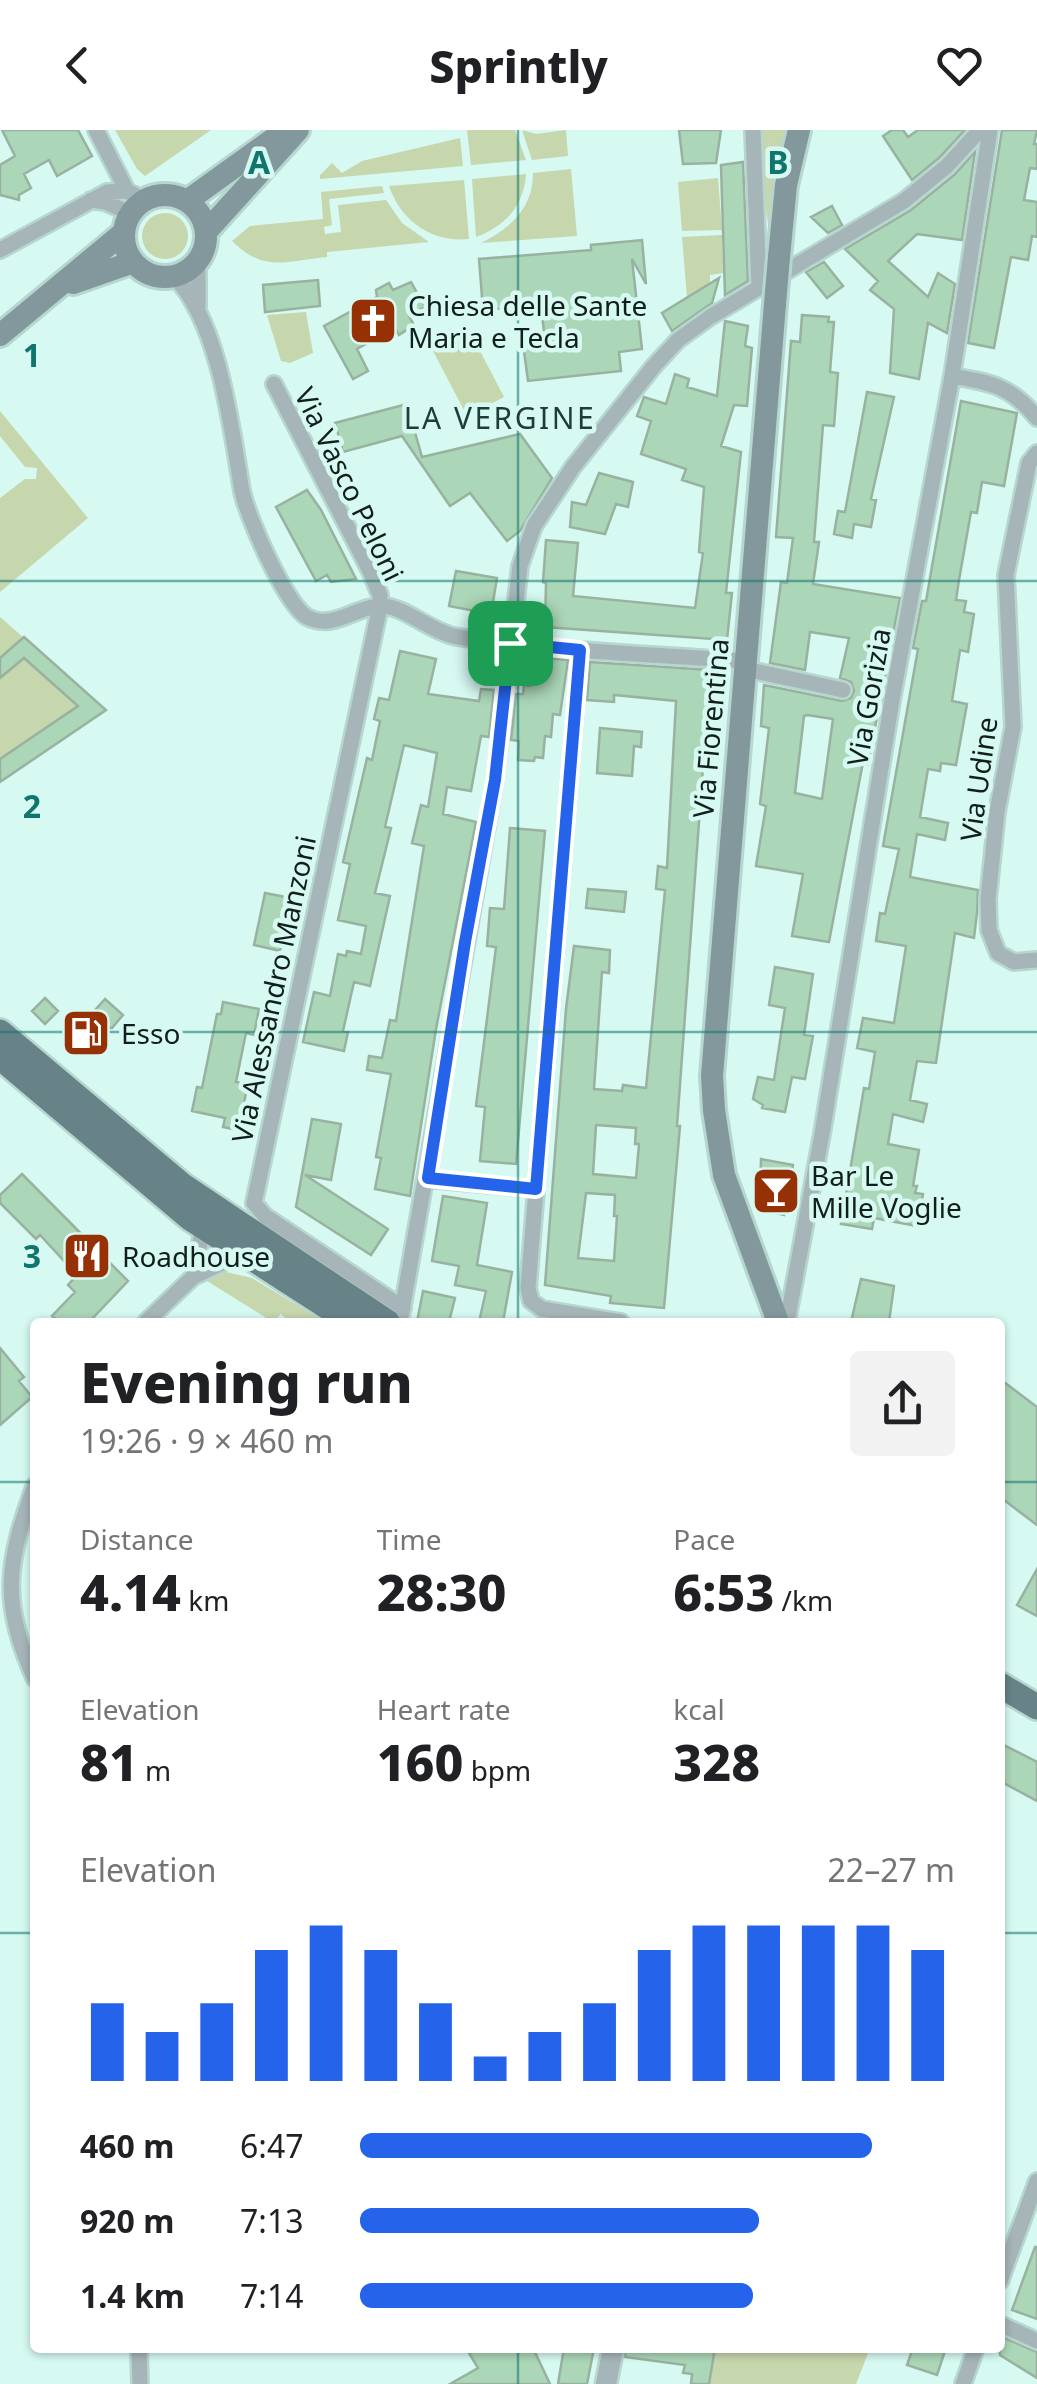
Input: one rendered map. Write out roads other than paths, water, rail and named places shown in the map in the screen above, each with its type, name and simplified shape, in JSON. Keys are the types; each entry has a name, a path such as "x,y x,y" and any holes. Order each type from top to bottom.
{"main road":[{"path":"187,200 286,130"},
{"path":"206,232 298,130"},
{"name":"Via Fiorentina","path":"777,1318 724,1176 712,1076 745,665 767,296 779,257 786,185 799,130"},
{"path":"0,334 52,293 131,209 166,194 187,200 198,211 206,232 198,262 174,276 151,275 133,262 126,252 131,209"},
{"path":"52,293 133,262"},
{"path":"0,1032 183,1186 397,1318"},
{"path":"0,1058 203,1228 344,1318"},
{"path":"1005,1668 1037,1686"},
{"path":"1005,1688 1037,1707"}],"street":[{"path":"96,130 131,209"},
{"path":"753,130 767,296"},
{"path":"397,1318 428,1178 498,761 522,554 534,526 573,466 668,350 693,328 767,296 904,202 947,166 980,130"},
{"name":"Via Gorizia","path":"788,1318 822,1134 892,700 952,376 990,130"},
{"path":"0,250 91,200 131,209"},
{"name":"Via Vasco Peloni","path":"198,262 198,311"},
{"name":"Via Vasco Peloni","path":"174,276 198,311 224,389 248,516 293,603 306,616 322,620 352,616 380,606 441,633 745,665 843,690"},
{"path":"952,376 1002,386 1024,402 1037,418"},
{"name":"Via Vasco Peloni","path":"274,384 370,571 380,595 380,606"},
{"name":"Via Udine","path":"1037,454 1028,468 1006,575 1013,727 997,812 988,899 989,930 998,953 1014,962 1037,960"},
{"name":"Via Alessandro Manzoni","path":"380,606 254,1203 261,1214 397,1318"},
{"path":"580,650 528,1280 531,1302 542,1309 597,1318"},
{"path":"428,1178 536,1189"},
{"path":"193,1277 203,1228"},
{"path":"150,1318 193,1277 241,1254"},
{"path":"768,1291 797,1272"},
{"path":"30,1499 4,1586 30,1667"},
{"path":"1005,2266 1037,2181"},
{"path":"1005,2234 1014,2242"},
{"path":"1005,2326 1037,2341"},
{"path":"139,2353 140,2384"},
{"path":"606,2384 611,2353"},
{"path":"963,2384 974,2353"}],"place":[{"name":"Chiesa delle Sante Maria e Tecla","path":"373,321"},
{"name":"Esso","path":"86,1033"},
{"name":"Bar Le Mille Voglie","path":"776,1191"},
{"name":"Roadhouse","path":"87,1256"}],"district":[{"name":"LA VERGINE","path":"500,417"}]}
